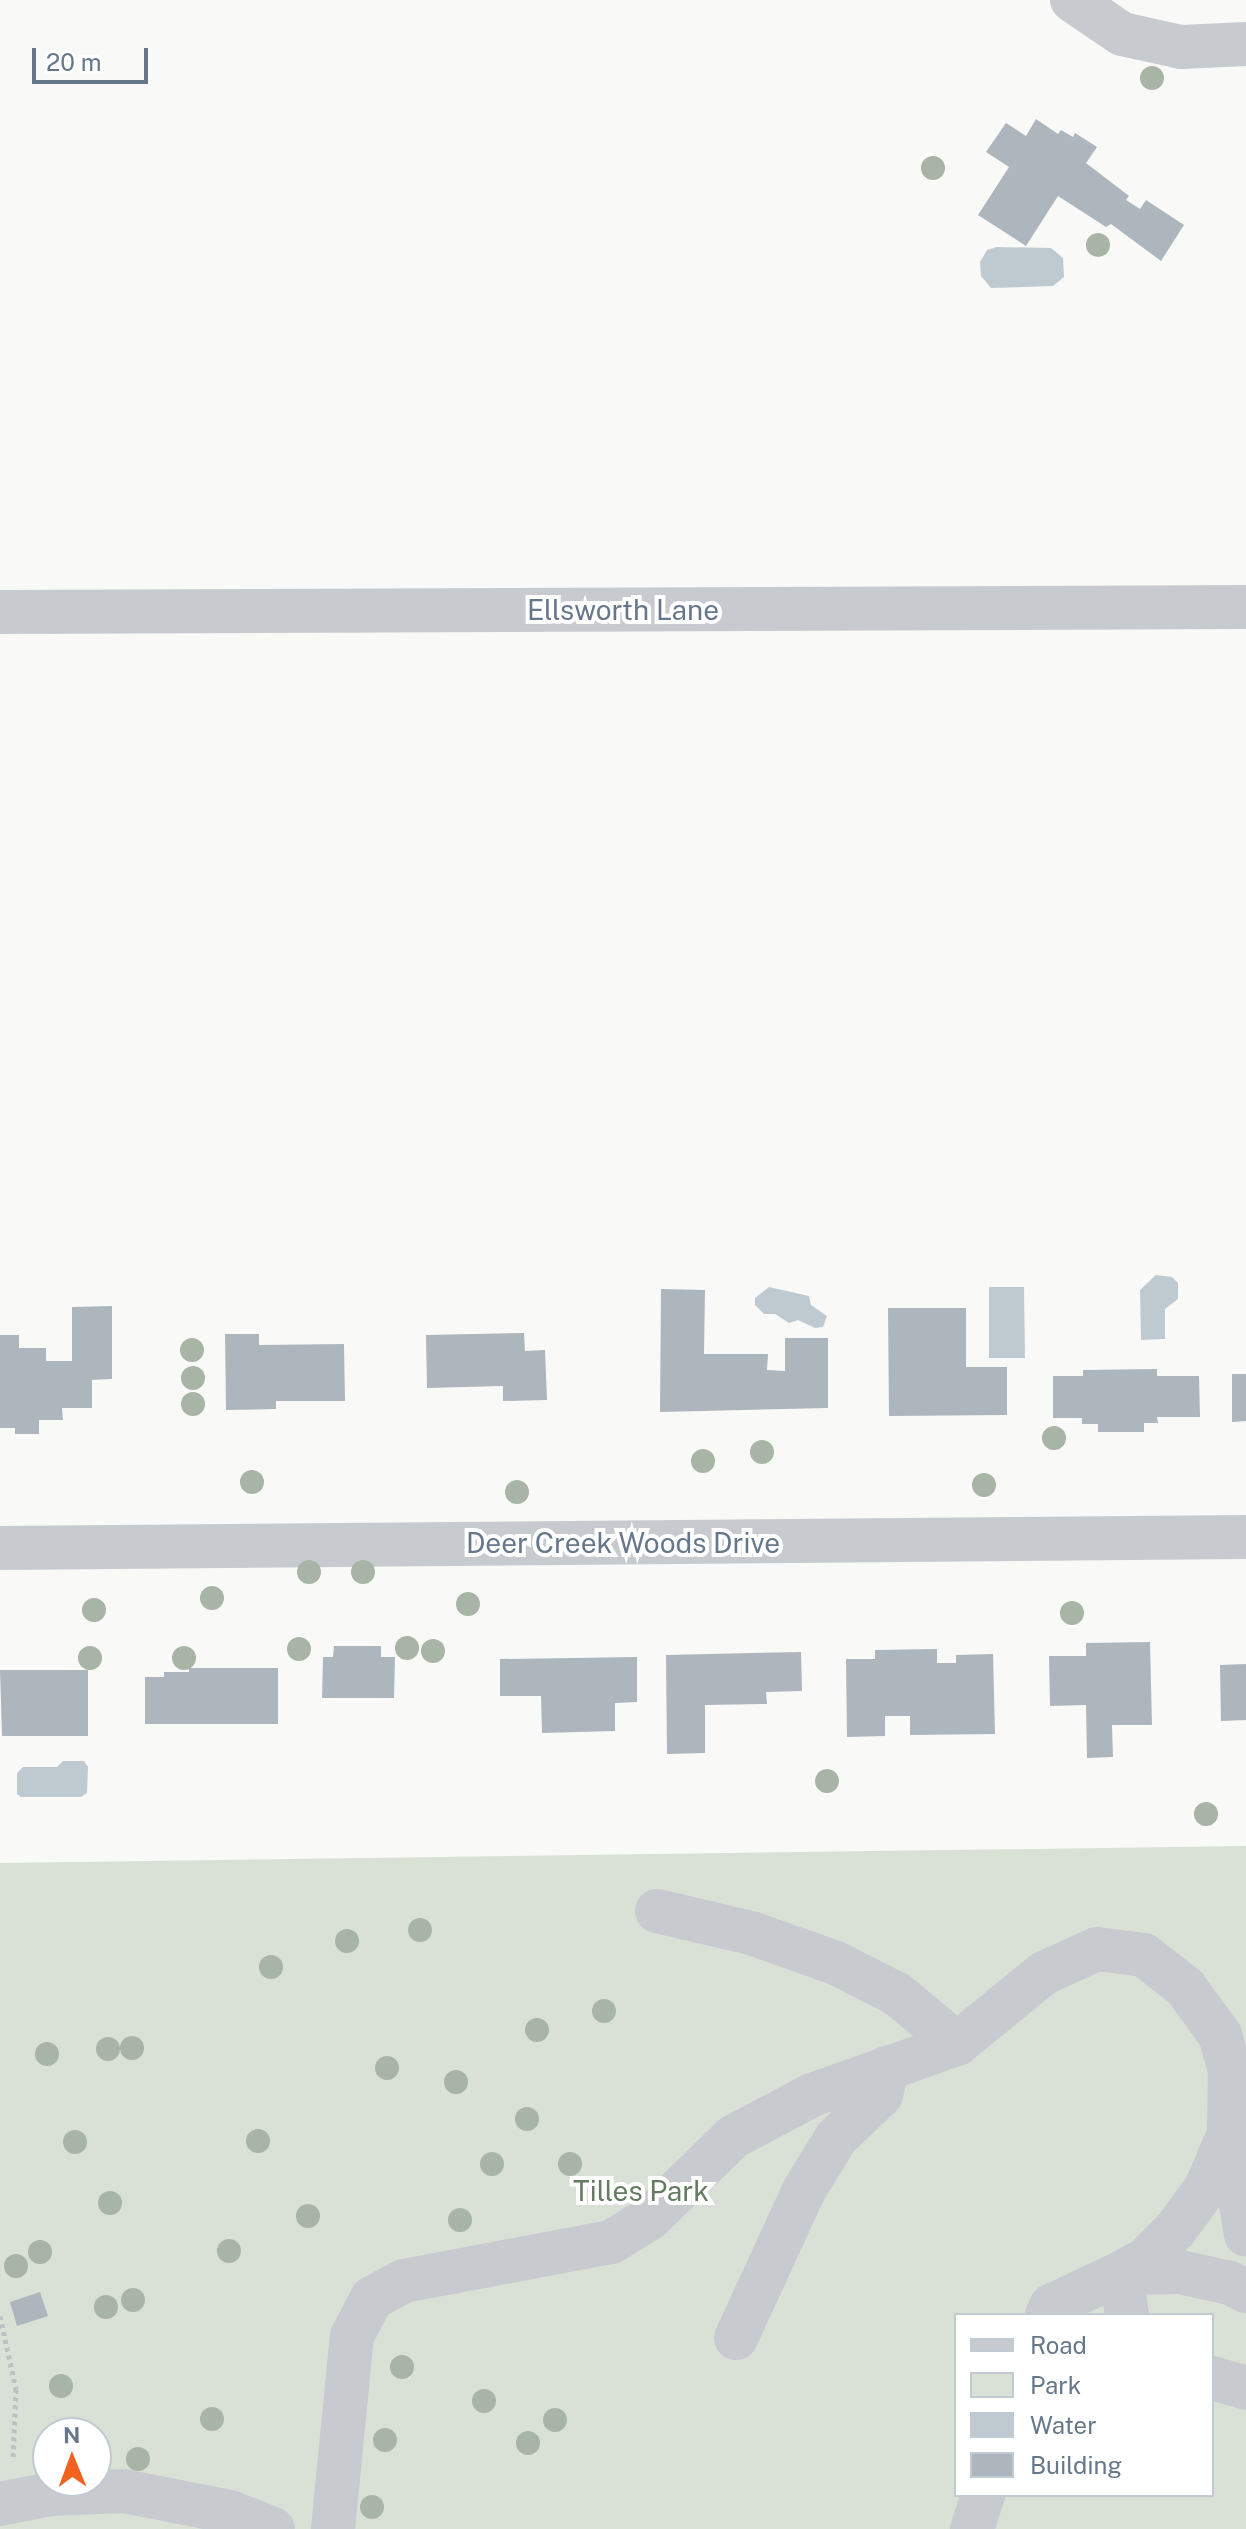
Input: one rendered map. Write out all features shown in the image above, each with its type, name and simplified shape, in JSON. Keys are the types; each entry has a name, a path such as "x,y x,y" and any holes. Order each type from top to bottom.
{"street":[{"path":"1072,0 1122,34 1181,47 1246,44"},
{"name":"Ellsworth Lane","path":"0,612 1246,607"},
{"name":"Deer Creek Woods Drive","path":"0,1548 1246,1537"},
{"path":"657,1911 751,1933 836,1963 897,1994 957,2044"},
{"path":"333,2529 352,2336 372,2298 404,2281 611,2242 650,2218 733,2137 812,2095 957,2044 1044,1973 1097,1949 1144,1955 1185,1987 1220,2035 1230,2069 1229,2133 1246,2235"},
{"path":"736,2338 803,2192 836,2138 881,2095 887,2068"},
{"path":"1124,2294 1146,2259 1175,2230 1206,2188 1229,2133"},
{"path":"1048,2313 1051,2306 1124,2294 1180,2272 1230,2283 1246,2291"},
{"path":"1214,2379 1246,2388"},
{"path":"5,2503 51,2494 124,2491 230,2512 273,2529"},
{"path":"972,2529 982,2497"}],"path":[{"path":"0,2316 16,2389 5,2503"}],"green space":[{"name":"Tilles Park","path":"1246,1846 1246,2529 0,2529 0,1863"}],"water":[{"path":"997,247 1051,248 1063,258 1064,277 1053,286 991,288 981,276 980,262 987,250"},
{"path":"1156,1275 1172,1277 1178,1283 1178,1299 1165,1309 1165,1339 1141,1340 1140,1290"},
{"path":"769,1287 809,1296 811,1305 827,1316 823,1327 815,1328 798,1320 789,1323 775,1314 764,1314 755,1305 755,1298"},
{"path":"989,1287 1024,1287 1025,1358 989,1358"},
{"path":"63,1761 84,1761 88,1767 87,1793 81,1797 21,1797 17,1794 17,1773 23,1767 57,1767"}],"building":[{"path":"1036,119 1058,134 1061,130 1073,137 1075,133 1097,147 1086,163 1129,196 1126,200 1140,209 1146,200 1184,225 1161,261 1111,224 1106,227 1058,196 1026,246 978,215 1009,167 986,152 1006,123 1026,136"},
{"path":"661,1289 705,1290 704,1354 768,1354 767,1370 785,1371 785,1338 828,1338 828,1408 660,1412"},
{"path":"112,1306 112,1379 92,1380 92,1408 62,1408 63,1420 39,1420 39,1434 15,1434 15,1428 0,1428 0,1335 19,1335 19,1348 46,1348 46,1361 72,1361 72,1307"},
{"path":"888,1308 966,1308 966,1367 1007,1367 1007,1415 889,1416"},
{"path":"524,1333 525,1351 545,1350 547,1400 503,1401 503,1386 427,1388 426,1335"},
{"path":"225,1334 259,1334 259,1345 344,1344 345,1401 276,1401 276,1409 226,1410"},
{"path":"1157,1369 1157,1376 1199,1376 1200,1417 1157,1417 1158,1423 1144,1423 1144,1432 1098,1432 1098,1424 1082,1424 1082,1418 1053,1418 1053,1376 1083,1376 1083,1370"},
{"path":"1232,1374 1246,1374 1246,1421 1232,1422"},
{"path":"1150,1642 1152,1725 1112,1725 1113,1757 1087,1758 1086,1705 1050,1706 1049,1656 1086,1656 1086,1643"},
{"path":"334,1646 381,1646 381,1657 395,1657 394,1698 322,1698 323,1657 333,1657"},
{"path":"937,1649 937,1663 956,1663 956,1655 993,1654 995,1734 910,1735 910,1716 885,1716 885,1736 847,1737 846,1659 875,1659 875,1650"},
{"path":"801,1652 802,1691 766,1692 767,1704 705,1705 705,1753 667,1754 666,1655"},
{"path":"637,1657 637,1702 615,1703 615,1731 542,1733 541,1696 500,1696 500,1659"},
{"path":"1246,1664 1246,1720 1221,1721 1220,1665"},
{"path":"189,1668 278,1668 278,1724 145,1724 145,1677 164,1677 164,1672 189,1672"},
{"path":"0,1670 88,1670 88,1736 2,1736"},
{"path":"40,2292 48,2316 17,2326 10,2302"}]}
